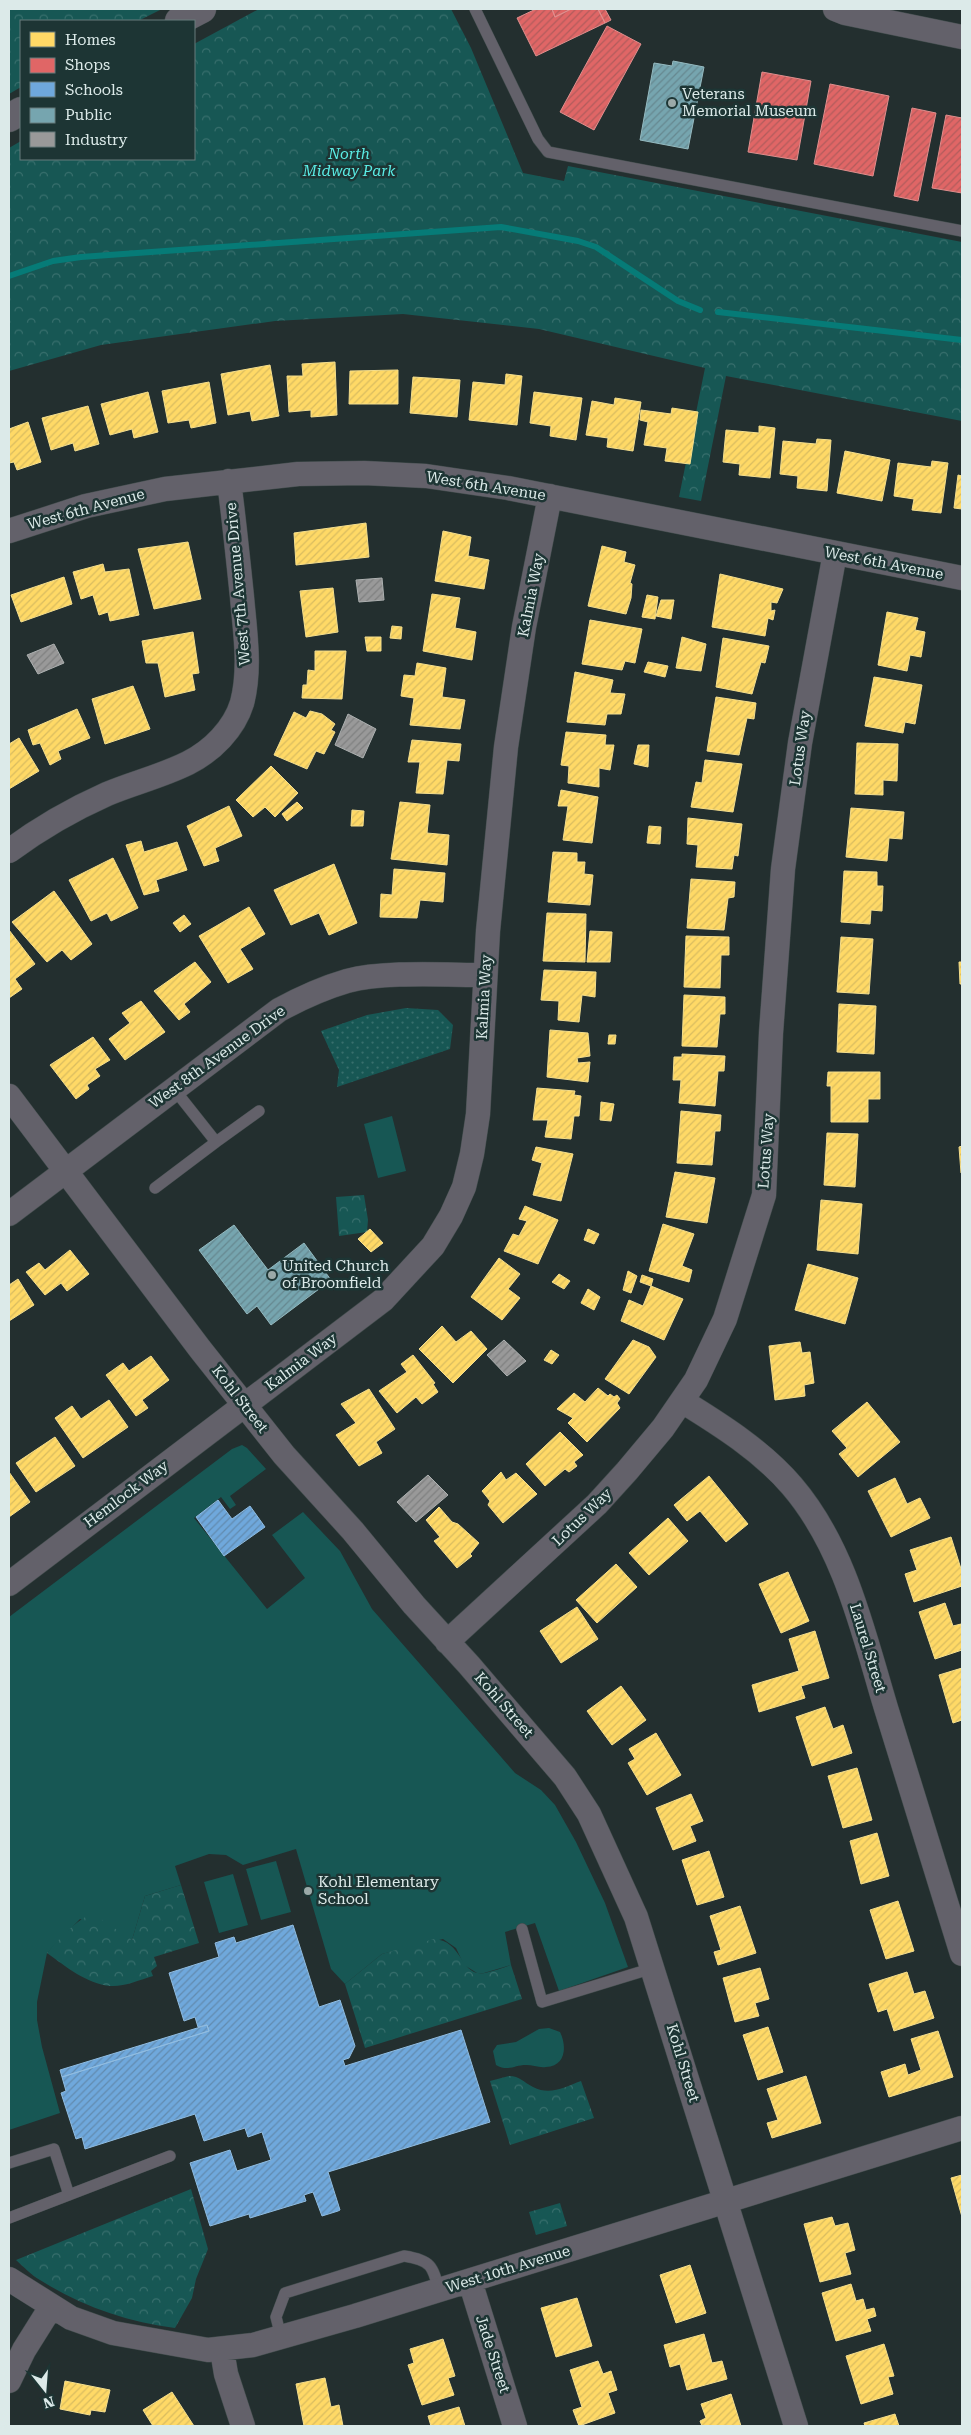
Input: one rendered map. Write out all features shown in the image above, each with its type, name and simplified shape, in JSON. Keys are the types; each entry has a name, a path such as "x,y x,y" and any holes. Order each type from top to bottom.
{"main road":[{"path":"181,20 202,9"},
{"path":"9,118 20,111"}],"street":[{"path":"845,10 962,37"},
{"name":"West 6th Avenue","path":"9,531 86,506 122,497 229,481 298,474 364,473 426,476 550,496 962,578"},
{"name":"West 7th Avenue Drive","path":"9,851 45,825 76,809 108,794 142,783 190,762 214,746 234,720 241,704 246,665 246,635 229,481"},
{"name":"Kalmia Way","path":"244,1404 383,1300 433,1246 451,1216 464,1187 472,1154 478,1114 496,832 506,747 524,627 550,496"},
{"name":"Lotus Way","path":"447,1642 597,1504 663,1428 696,1380 725,1319 764,1195 774,997 784,869 800,743 835,553"},
{"name":"West 8th Avenue Drive","path":"9,1214 279,1010 311,993 348,981 371,977 486,975"},
{"name":"Kohl Street","path":"9,1096 284,1455 353,1531 414,1605 565,1777 584,1806 633,1910 653,1968 796,2426"},
{"name":"Laurel Street","path":"682,1401 732,1432 765,1460 792,1486 828,1540 853,1601 962,1954"},
{"name":"Hemlock Way","path":"9,1584 244,1404"},
{"name":"West 10th Avenue","path":"51,2307 71,2318 113,2333 208,2350 222,2350 253,2345 439,2291 962,2128"},
{"path":"9,2279 51,2307 24,2350 9,2381"},
{"name":"Jade Street","path":"470,2281 516,2426"},
{"path":"222,2350 226,2374 243,2426"}],"lane":[{"path":"475,9 538,139 548,152 962,231"},
{"path":"174,1089 216,1142"},
{"path":"155,1188 259,1111"},
{"path":"522,1929 542,2002 653,1968"},
{"path":"9,2163 54,2149 69,2195"},
{"path":"9,2218 170,2156"},
{"path":"281,2337 276,2317 286,2293 404,2256 420,2258 434,2270 439,2291"}],"green space":[{"path":"9,9 162,9 140,20 20,20 20,88 9,94"},
{"name":"North Midway Park","path":"259,9 451,9 471,48 523,173 564,181 568,166 962,242 962,421 726,376 701,501 679,497 705,368 539,329 403,314 275,321 101,345 9,371 9,148 20,142 20,160 195,160 195,43"},
{"path":"406,1008 438,1010 453,1025 450,1049 337,1087 339,1070 321,1031 367,1015"},
{"path":"392,1116 406,1171 378,1178 364,1124"},
{"path":"364,1195 368,1220 367,1232 339,1236 336,1197"},
{"path":"242,1445 266,1469 230,1496 236,1505 230,1509 221,1497 194,1518 267,1609 305,1578 272,1535 303,1512 340,1551 372,1609 515,1773 541,1790 555,1805 576,1842 605,1903 628,1967 559,1991 535,1923 505,1932 511,1965 484,1973 477,1973 464,1965 456,1948 443,1939 382,1954 345,1984 331,1969 296,1849 243,1865 226,1855 209,1854 175,1866 181,1885 145,1896 132,1940 80,1919 47,1953 37,2002 37,2020 42,2047 60,2113 9,2130 9,1617 232,1449"},
{"path":"276,1861 291,1912 261,1920 246,1869"},
{"path":"233,1874 248,1925 219,1933 204,1882"},
{"path":"181,1885 199,1943 154,1957 157,1966 151,1971 153,1976 121,1985 101,1985 77,1974 47,1953 73,1926 92,1913 132,1940 145,1896"},
{"path":"434,1939 444,1941 451,1946 465,1965 477,1973 485,1973 511,1965 522,1999 365,2048 345,1984 382,1954"},
{"path":"549,2028 560,2032 564,2043 563,2054 558,2063 553,2066 543,2067 522,2065 504,2068 496,2065 493,2051 497,2045 516,2042 539,2029"},
{"path":"509,2076 516,2077 539,2090 545,2091 557,2090 581,2081 594,2118 510,2145 490,2081"},
{"path":"191,2189 208,2249 196,2279 192,2298 175,2328 139,2322 88,2305 37,2278 16,2260"},
{"path":"560,2203 567,2226 536,2235 529,2212"}],"building: Homes":[{"path":"335,362 337,415 311,417 311,410 289,412 287,376 303,376 302,364"},
{"path":"270,365 279,416 252,421 250,411 228,415 221,374"},
{"path":"398,370 398,404 349,404 350,371"},
{"path":"506,374 522,376 517,425 469,420 473,382 505,385"},
{"path":"413,377 460,380 457,417 410,413"},
{"path":"209,382 216,423 191,428 189,420 168,423 162,391"},
{"path":"148,392 158,432 134,438 132,429 110,435 101,404"},
{"path":"534,392 582,398 576,440 550,436 551,426 530,423"},
{"path":"615,398 641,402 633,451 607,447 608,438 586,435 592,401 614,405"},
{"path":"88,406 99,444 75,451 73,443 51,450 42,418"},
{"path":"672,408 698,412 690,464 665,461 667,448 644,445 648,422 640,420 641,410 671,414"},
{"path":"28,422 41,462 17,470 14,462 9,463 9,429"},
{"path":"759,426 775,428 770,478 739,475 740,464 723,462 726,430 759,433"},
{"path":"817,439 831,440 827,491 797,488 798,476 780,474 783,441 816,444"},
{"path":"845,451 890,460 882,501 837,493"},
{"path":"932,461 948,463 941,513 912,510 914,499 894,496 898,463 931,467"},
{"path":"958,475 962,476 962,509 954,508"},
{"path":"366,523 369,557 296,565 294,533"},
{"path":"443,531 471,537 468,556 489,560 484,589 435,581"},
{"path":"188,542 201,599 154,609 138,549"},
{"path":"602,546 626,552 624,562 635,565 630,583 632,584 631,598 626,614 588,606"},
{"path":"103,564 105,572 129,569 139,615 110,621 108,612 99,615 93,595 81,599 73,572"},
{"path":"720,574 783,589 777,603 771,602 771,611 775,610 773,620 768,618 765,636 712,627"},
{"path":"64,577 72,604 21,622 11,595"},
{"path":"333,588 338,632 306,637 300,591"},
{"path":"432,594 460,598 455,628 476,632 472,660 423,651"},
{"path":"647,595 658,597 655,619 642,617"},
{"path":"661,600 674,600 671,619 656,616"},
{"path":"887,612 918,618 915,630 925,632 921,657 910,655 907,671 878,665"},
{"path":"590,620 642,629 635,663 625,661 622,670 582,664"},
{"path":"392,626 402,627 401,639 390,638"},
{"path":"193,632 199,673 192,674 195,690 165,697 158,663 146,663 142,641"},
{"path":"365,637 381,637 381,651 367,651"},
{"path":"682,637 706,644 701,671 676,668"},
{"path":"723,638 769,646 765,663 761,662 752,694 716,687"},
{"path":"315,651 346,651 342,699 302,698 303,685 307,685 308,670 315,671"},
{"path":"648,662 668,666 665,677 644,672"},
{"path":"417,663 446,668 442,697 465,700 460,729 410,725 414,698 401,696 404,675 415,676"},
{"path":"575,672 613,680 610,693 625,694 621,714 607,714 605,725 567,722"},
{"path":"874,677 922,685 915,724 905,722 903,733 865,726"},
{"path":"133,686 150,729 105,744 92,699"},
{"path":"716,697 756,703 754,719 747,718 739,755 707,751"},
{"path":"77,709 90,738 58,751 61,759 50,765 40,743 33,745 28,730"},
{"path":"310,711 322,714 335,724 331,730 335,732 324,754 316,751 307,769 274,755 294,712 306,718"},
{"path":"566,732 606,735 605,745 614,745 610,770 599,768 599,787 568,783 569,766 561,765"},
{"path":"19,738 39,771 9,789 9,744"},
{"path":"412,740 461,744 459,761 447,760 443,794 416,793 420,762 408,762"},
{"path":"857,743 898,744 897,781 883,780 883,795 855,794"},
{"path":"638,745 649,745 648,767 634,764"},
{"path":"705,760 742,764 733,812 691,807 696,782 702,783"},
{"path":"271,766 298,793 275,817 265,807 253,817 236,800"},
{"path":"561,790 598,797 592,843 563,840 568,806 558,806"},
{"path":"297,802 303,808 287,821 282,814"},
{"path":"400,802 430,805 427,833 449,835 447,865 391,859"},
{"path":"229,806 242,836 215,848 219,861 204,866 187,826"},
{"path":"851,808 904,812 902,839 889,838 887,861 846,857"},
{"path":"352,810 364,811 363,826 351,826"},
{"path":"688,818 742,824 738,856 734,855 732,869 696,867 698,845 687,844"},
{"path":"649,826 661,827 660,844 647,843"},
{"path":"141,841 144,852 177,842 187,870 156,880 159,891 144,895 126,845"},
{"path":"553,852 577,853 577,862 585,862 584,874 593,875 590,905 548,902"},
{"path":"113,858 138,908 111,921 107,913 91,921 69,880"},
{"path":"334,864 357,923 329,935 319,913 291,925 274,890"},
{"path":"394,869 445,873 443,902 420,900 417,918 380,917 381,894 392,895"},
{"path":"844,871 877,872 877,886 883,886 882,911 871,910 870,924 841,922"},
{"path":"691,879 735,882 734,897 728,898 724,930 687,928"},
{"path":"54,891 92,944 71,960 62,950 47,962 12,922"},
{"path":"249,907 265,934 240,949 253,969 228,983 199,936"},
{"path":"547,913 586,914 585,962 543,961"},
{"path":"184,915 191,924 180,932 173,923"},
{"path":"9,930 35,964 15,979 22,989 9,998"},
{"path":"590,931 612,932 610,962 587,962"},
{"path":"686,936 729,937 729,955 721,955 720,988 684,987"},
{"path":"841,937 873,939 869,994 837,992"},
{"path":"195,962 211,982 184,1004 190,1012 179,1020 154,991"},
{"path":"959,962 962,962 962,984 960,984"},
{"path":"544,970 596,972 595,997 582,995 579,1022 558,1020 559,1001 541,1000"},
{"path":"684,995 725,997 725,1014 720,1014 717,1047 682,1046"},
{"path":"141,1001 165,1032 125,1060 109,1039 130,1023 122,1013"},
{"path":"839,1004 876,1006 874,1054 837,1052"},
{"path":"550,1030 588,1033 590,1056 577,1058 578,1063 590,1062 588,1082 547,1077"},
{"path":"609,1035 616,1035 615,1044 608,1044"},
{"path":"93,1037 110,1060 95,1069 100,1076 87,1085 89,1089 76,1099 50,1065"},
{"path":"682,1054 725,1056 724,1071 718,1071 715,1106 679,1103 681,1080 673,1080 674,1057 682,1057"},
{"path":"828,1072 880,1072 880,1099 868,1099 868,1122 831,1122 831,1086 827,1086"},
{"path":"537,1088 575,1091 574,1095 581,1096 579,1116 574,1116 571,1139 545,1137 548,1120 533,1120"},
{"path":"601,1102 614,1104 611,1121 600,1120"},
{"path":"681,1111 721,1115 720,1131 715,1131 712,1165 677,1163"},
{"path":"827,1133 858,1134 855,1187 824,1185"},
{"path":"962,1146 962,1173 961,1173 959,1147"},
{"path":"536,1147 573,1154 561,1201 533,1195 542,1163 532,1160"},
{"path":"675,1172 715,1178 707,1223 666,1217"},
{"path":"821,1200 862,1204 858,1254 817,1250"},
{"path":"525,1206 558,1220 538,1264 504,1251 513,1234 519,1236 527,1221 519,1219"},
{"path":"663,1224 694,1234 682,1266 692,1270 689,1282 649,1271"},
{"path":"370,1229 383,1243 371,1252 358,1239"},
{"path":"588,1229 599,1234 594,1244 584,1240"},
{"path":"70,1250 89,1274 67,1291 61,1283 45,1295 26,1272 39,1263 45,1270"},
{"path":"499,1258 520,1274 508,1289 520,1298 502,1320 471,1297"},
{"path":"808,1264 858,1278 845,1324 795,1310"},
{"path":"628,1271 637,1276 631,1293 623,1290"},
{"path":"559,1274 570,1281 564,1289 552,1282"},
{"path":"642,1275 653,1279 651,1286 640,1282"},
{"path":"18,1279 34,1305 9,1321 9,1285"},
{"path":"651,1286 683,1299 664,1340 621,1321 629,1300 643,1306"},
{"path":"588,1289 600,1297 594,1310 581,1303"},
{"path":"442,1326 456,1342 471,1331 487,1349 453,1383 419,1349"},
{"path":"633,1340 649,1347 656,1357 629,1394 605,1379"},
{"path":"800,1342 802,1353 810,1352 814,1383 804,1385 805,1396 775,1400 769,1346"},
{"path":"551,1350 559,1355 552,1364 544,1360"},
{"path":"413,1355 435,1383 433,1384 438,1392 422,1404 416,1397 397,1413 379,1391 407,1372 401,1364"},
{"path":"151,1356 169,1380 142,1400 148,1408 136,1416 106,1375 123,1363 129,1371"},
{"path":"598,1388 608,1396 610,1394 614,1397 617,1395 620,1399 617,1403 620,1408 587,1442 568,1423 573,1418 557,1409 574,1393 585,1402"},
{"path":"369,1389 395,1429 376,1442 382,1453 359,1466 336,1435 356,1423 341,1404"},
{"path":"109,1400 128,1427 83,1458 55,1418 72,1406 81,1419"},
{"path":"867,1402 900,1442 858,1477 839,1454 847,1448 832,1431"},
{"path":"560,1432 583,1455 574,1462 577,1466 569,1472 565,1469 545,1486 526,1464"},
{"path":"55,1437 75,1466 36,1492 16,1463"},
{"path":"9,1472 30,1502 9,1517"},
{"path":"501,1472 506,1480 516,1473 537,1494 503,1523 488,1505 490,1501 482,1491"},
{"path":"709,1476 748,1524 726,1542 700,1511 687,1521 674,1505"},
{"path":"895,1478 907,1504 920,1498 930,1518 891,1537 868,1491"},
{"path":"439,1507 452,1522 458,1524 479,1543 470,1554 472,1556 457,1568 434,1541 440,1537 426,1520"},
{"path":"668,1518 688,1541 649,1575 629,1553"},
{"path":"951,1537 962,1572 962,1586 914,1602 905,1574 917,1570 910,1550"},
{"path":"616,1564 637,1587 597,1623 576,1600"},
{"path":"788,1572 809,1621 781,1633 759,1584"},
{"path":"945,1603 953,1626 961,1624 962,1650 935,1659 919,1612"},
{"path":"577,1607 598,1639 561,1663 540,1631"},
{"path":"815,1631 829,1678 801,1686 805,1698 759,1712 752,1685 799,1671 789,1639"},
{"path":"962,1668 962,1720 953,1723 939,1675"},
{"path":"621,1686 646,1720 612,1745 587,1711"},
{"path":"825,1707 833,1729 843,1725 852,1753 812,1766 796,1717"},
{"path":"656,1733 681,1775 647,1795 628,1763 635,1759 629,1749"},
{"path":"857,1768 872,1820 843,1828 828,1776"},
{"path":"691,1794 703,1821 690,1826 696,1841 673,1850 656,1808"},
{"path":"877,1833 889,1876 861,1884 850,1841"},
{"path":"709,1851 724,1897 697,1905 682,1860"},
{"path":"898,1901 914,1951 886,1959 870,1910"},
{"path":"740,1906 756,1953 718,1965 714,1952 721,1950 710,1916"},
{"path":"760,1968 769,1999 755,2003 759,2016 735,2022 723,1978"},
{"path":"907,1972 914,1994 925,1991 934,2018 894,2031 887,2009 878,2012 869,1984"},
{"path":"768,2027 783,2072 758,2080 743,2035"},
{"path":"938,2031 953,2077 889,2097 881,2072 905,2064 908,2075 921,2070 911,2039"},
{"path":"806,2076 821,2123 772,2138 767,2123 778,2120 767,2089"},
{"path":"962,2175 962,2217 951,2178"},
{"path":"832,2217 835,2226 848,2223 855,2250 845,2253 851,2274 820,2282 804,2224"},
{"path":"690,2265 706,2313 676,2323 660,2275"},
{"path":"851,2284 856,2301 863,2299 866,2310 874,2308 876,2316 867,2319 871,2331 836,2341 822,2293"},
{"path":"577,2298 592,2346 556,2357 541,2308"},
{"path":"704,2334 712,2363 722,2361 727,2379 687,2390 680,2364 670,2367 664,2345"},
{"path":"443,2339 455,2376 448,2378 454,2395 422,2405 408,2365 414,2363 410,2349"},
{"path":"884,2344 894,2376 888,2377 893,2394 861,2404 846,2356"},
{"path":"598,2361 603,2374 611,2371 617,2390 608,2393 615,2413 579,2426 573,2410 582,2407 570,2370"},
{"path":"325,2378 331,2407 339,2405 343,2426 304,2426 296,2384"},
{"path":"65,2381 110,2390 105,2412 91,2410 90,2415 60,2409"},
{"path":"172,2392 194,2426 153,2426 143,2410"},
{"path":"731,2394 741,2426 702,2426 700,2421 706,2418 701,2404"},
{"path":"459,2407 465,2426 431,2426 428,2416"},
{"path":"895,2414 899,2426 865,2426 864,2423"}],"building: Shops":[{"path":"536,9 552,9 555,17 571,9 598,9 605,23 536,56 517,18"},
{"path":"552,9 571,9 555,17"},
{"path":"598,9 605,9 611,20 605,23"},
{"path":"607,26 641,44 594,130 560,112"},
{"path":"762,72 811,81 797,160 748,152"},
{"path":"830,84 889,96 873,176 814,164"},
{"path":"912,108 936,113 918,201 894,196"},
{"path":"946,115 962,118 962,193 932,188"}],"building: Schools":[{"path":"218,1500 232,1519 250,1506 265,1527 224,1556 196,1517"},
{"name":"Kohl Elementary School","path":"293,1925 319,2007 340,2000 355,2046 349,2058 343,2060 345,2066 461,2030 490,2122 328,2172 340,2210 338,2211 322,2216 313,2192 304,2195 306,2201 250,2218 249,2214 210,2226 190,2163 230,2150 237,2171 271,2160 262,2132 248,2137 245,2128 204,2141 195,2114 85,2149 82,2137 76,2139 61,2093 66,2091 62,2077 209,2031 207,2025 198,2027 195,2017 184,2021 169,1973 219,1957 215,1943 234,1937 236,1943"},
{"path":"207,2025 209,2031 62,2077 60,2070"}],"building: Public":[{"name":"Veterans Memorial Museum","path":"673,61 704,67 688,149 640,140 654,63 672,66"},
{"name":"United Church of Broomfield","path":"234,1225 268,1270 304,1243 331,1280 271,1325 257,1306 247,1314 199,1250"}],"building: Industry":[{"path":"382,578 384,600 359,602 356,580"},
{"path":"54,644 64,663 38,674 27,655"},
{"path":"348,714 376,729 363,758 335,745"},
{"path":"504,1340 526,1361 507,1376 487,1355"},
{"path":"428,1475 448,1495 416,1522 397,1502"}],"waterway":[{"path":"9,276 53,261 81,257 501,227 578,241 596,247 678,301 700,310"},
{"path":"718,312 962,340"}],"place":[{"name":"Veterans Memorial Museum","path":"672,103"},
{"name":"United Church of Broomfield","path":"272,1275"},
{"name":"Kohl Elementary School","path":"308,1891"}]}
